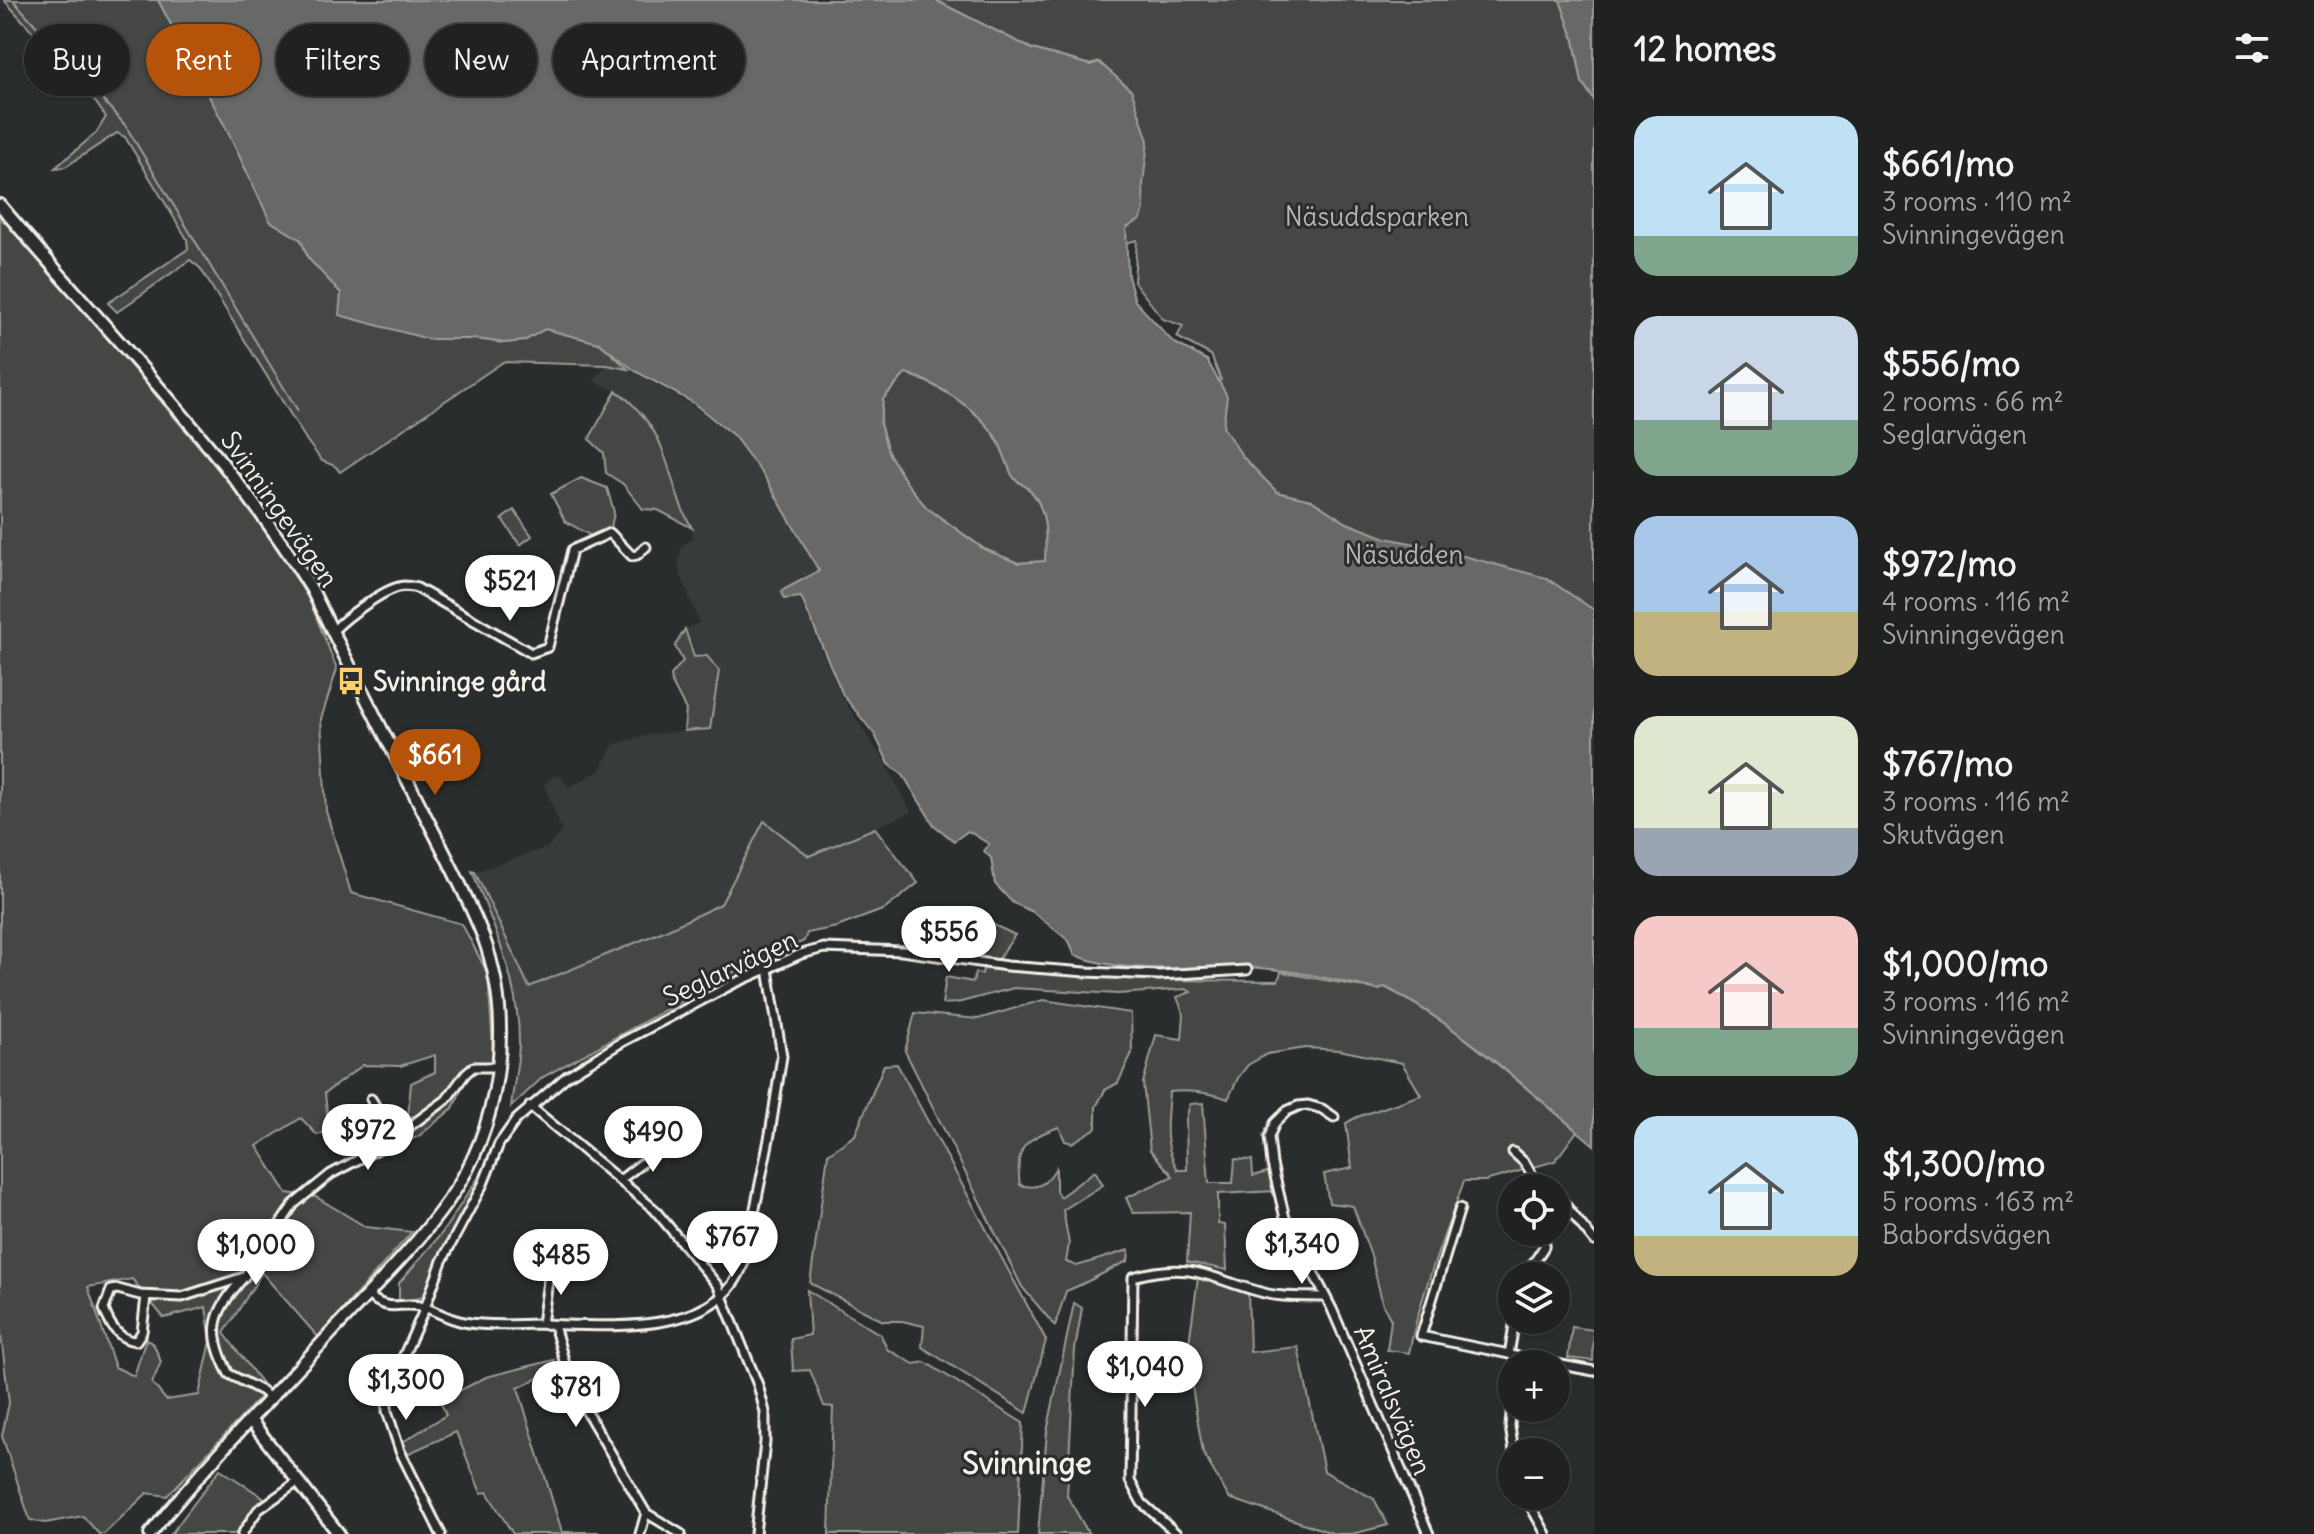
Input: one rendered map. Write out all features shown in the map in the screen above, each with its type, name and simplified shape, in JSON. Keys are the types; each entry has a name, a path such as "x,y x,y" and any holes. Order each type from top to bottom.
{"main road":[{"name":"Svinningevägen","path":"0,205 202,436 265,517 297,565 454,874 482,936 498,1001 499,1067 484,1130 458,1186 435,1218 150,1534"},
{"path":"251,1421 339,1534"}],"street":[{"path":"333,631 343,620 391,590 404,586 417,588 531,653 548,647 572,550 610,533 632,556 646,547"},
{"name":"Seglarvägen","path":"441,1534 400,1451 386,1406 389,1386 425,1308 442,1261 483,1184 499,1144 530,1106 567,1076 622,1042 768,969 811,951 837,948 902,951 1007,966 1159,975 1247,970"},
{"path":"367,1294 388,1307 414,1305 466,1323 554,1325 655,1324 680,1317 723,1296 735,1284 743,1265 781,1071 780,1031 768,969"},
{"path":"271,1399 229,1374 214,1339 214,1326 227,1297 294,1204 331,1174 395,1138 446,1100 473,1067 499,1067"},
{"path":"371,1099 395,1138"},
{"path":"530,1106 654,1209 714,1280 723,1296 758,1385 765,1412 762,1478 755,1534"},
{"name":"Amiralsvägen","path":"1334,1117 1312,1106 1295,1107 1277,1120 1268,1140 1285,1218 1325,1297 1429,1534"},
{"path":"620,1180 667,1144"},
{"path":"1513,1152 1532,1174"},
{"path":"1460,1208 1421,1336 1498,1352"},
{"path":"1570,1211 1594,1241"},
{"path":"542,1324 550,1267"},
{"path":"1177,1534 1142,1503 1130,1481 1133,1277 1159,1271 1188,1270 1207,1273 1273,1295 1325,1297"},
{"path":"146,1296 141,1336 131,1341 122,1336 107,1318 104,1309 111,1290 146,1296 182,1297 244,1277"},
{"path":"554,1325 571,1385 646,1513 681,1534"},
{"path":"1570,1367 1594,1371"},
{"path":"242,1534 258,1510 299,1481"},
{"path":"1533,1510 1546,1534"},
{"path":"640,1534 646,1513"}],"shaded area":[{"path":"158,0 935,0 1032,49 1090,65 1099,62 1132,91 1148,141 1143,184 1144,209 1140,220 1126,228 1128,276 1135,301 1173,342 1207,360 1227,396 1223,427 1243,457 1277,492 1311,500 1347,523 1386,538 1546,578 1594,610 1594,1145 1467,1040 1385,987 1379,990 1263,968 1137,967 1075,955 1069,941 1033,912 1013,903 995,884 991,858 984,851 989,844 968,831 954,841 934,825 903,775 889,764 875,735 843,695 801,597 784,599 781,591 819,571 766,479 734,436 692,402 635,371 599,343 545,329 524,341 504,343 477,339 428,339 339,315 341,293 308,258 301,240 270,221 209,96 260,96 260,24 171,24","holes":["906,373 943,390 967,406 987,426 995,436 1012,475 1037,499 1045,524 1045,561 1018,563 984,549 926,507 888,452 880,424 883,399"]},
{"path":"1560,0 1594,0 1594,99 1582,82 1574,40"},
{"path":"607,365 628,369 692,405 734,437 766,479 818,571 781,590 783,599 799,598 841,696 885,762 911,812 809,857 764,822 721,904 528,987 475,872 548,847 562,831 544,784 554,775 561,777 569,787 599,771 614,744 652,734 710,729 685,629 699,623 678,567 681,546 693,538 692,528 681,510 666,452 622,394 593,381"}],"green space":[{"path":"4,0 158,0 171,24 146,24 146,96 209,96 270,220 301,240 308,258 341,293 428,339 477,339 504,343 524,341 545,329 600,343 628,369 607,365 503,362 340,472 335,466 322,461 307,441 200,268 190,260 117,312 108,303 188,249 187,239 125,137 117,133 65,167 55,168 96,133 106,117 91,96 130,96 130,24 26,24"},
{"name":"Näsuddsparken","path":"935,0 1560,0 1574,40 1582,82 1594,100 1594,943 1077,395 1221,380 1211,355 1177,337 1183,326 1163,319 1134,282 1137,240 1126,243 1126,228 1144,131 1099,62 1091,65 1032,49"},
{"path":"0,211 252,509 309,599 337,669 321,719 326,811 351,893 462,924 488,974 494,1064 470,1071 453,1108 419,1136 400,1145 398,1138 424,1118 408,1116 411,1083 435,1072 435,1055 400,1066 363,1065 325,1093 329,1131 317,1135 301,1118 257,1146 287,1193 316,1197 366,1227 412,1232 318,1337 262,1273 224,1333 267,1390 167,1496 147,1493 104,1534 99,1534 83,1516 45,1523 30,1520 2,1436 9,1403 0,1326","holes":["132,1279 164,1318 206,1307 211,1341 199,1395 166,1400 152,1383 161,1362 154,1345 146,1339 134,1376 115,1367 88,1287"]},
{"path":"906,373 955,398 978,416 995,436 1012,475 1031,491 1041,507 1045,524 1046,561 1018,563 984,549 926,507 906,482 888,452 880,424 883,399"},
{"path":"616,391 636,408 657,437 692,528 658,510 643,509 623,484 606,473 604,453 589,439"},
{"path":"581,478 607,488 614,512 611,528 591,536 565,521 551,494"},
{"path":"514,510 532,536 520,545 502,519"},
{"path":"685,629 694,657 707,656 719,671 710,729 684,731 686,710 672,683 671,675 683,661 675,646"},
{"path":"764,821 809,856 875,828 918,883 885,909 837,927 807,933 804,941 740,969 543,1077 511,1107 519,1045 515,1000 504,956 472,871 529,987 721,904"},
{"path":"958,908 1015,935 997,961 929,952 929,944"},
{"path":"983,969 1152,980 1278,981 1281,972 1379,990 1385,987 1461,1035 1577,1131 1555,1161 1510,1174 1498,1174 1498,1177 1485,1181 1464,1181 1426,1287 1409,1353 1387,1350 1391,1320 1383,1305 1371,1256 1353,1206 1329,1203 1324,1174 1352,1168 1346,1123 1421,1095 1402,1063 1339,1050 1306,1048 1267,1054 1248,1065 1228,1099 1199,1092 1169,1092 1168,1141 1178,1170 1187,1170 1186,1119 1190,1104 1203,1103 1209,1183 1233,1183 1235,1159 1252,1160 1253,1176 1271,1171 1276,1191 1218,1194 1218,1224 1225,1225 1227,1270 1187,1262 1190,1212 1133,1213 1126,1198 1173,1176 1150,1150 1143,1083 1156,1035 1182,1039 1184,1015 1177,997 1191,992 1186,989 1118,994 1014,988 942,1004 946,977 973,982 975,973 982,974"},
{"path":"1043,1000 1131,1013 1132,1053 1118,1083 1105,1090 1096,1107 1096,1128 1072,1143 1065,1141 1059,1127 1030,1141 1021,1153 1020,1185 1032,1187 1041,1184 1056,1168 1056,1191 1060,1197 1095,1171 1103,1185 1063,1210 1069,1244 1066,1262 1077,1266 1129,1250 1128,1261 1066,1291 1055,1326 1022,1287 905,1051 915,1013 978,1019"},
{"path":"897,1064 1046,1340 1027,1413 922,1347 924,1326 883,1321 810,1283 828,1154 855,1135 884,1065"},
{"path":"478,1178 424,1294 399,1302 399,1283 442,1233"},
{"path":"1198,1278 1248,1291 1250,1352 1298,1347 1324,1471 1374,1499 1388,1525 1352,1534 1335,1534 1229,1498 1203,1453 1187,1357"},
{"path":"807,1290 881,1335 887,1349 914,1364 925,1362 1023,1423 1018,1534 829,1534 833,1407 824,1406 810,1370 793,1371 791,1339 810,1335"},
{"path":"1074,1303 1082,1308 1075,1349 1067,1496 1089,1534 1038,1534 1047,1432"},
{"path":"1572,1327 1594,1330 1593,1361 1570,1358"},
{"path":"554,1360 558,1368 518,1388 562,1532 598,1534 513,1534 487,1492 481,1493 456,1432 407,1454 401,1443 446,1415 440,1401 486,1377"},
{"path":"220,1469 264,1498 235,1534 171,1534"}],"waterway":[{"path":"13,0 125,125 298,411"}],"place":[{"name":"Svinninge gård","path":"351,681"}],"district":[{"name":"Svinninge","path":"1027,1463"}],"park label":[{"name":"Näsudden","path":"1404,554"}]}
